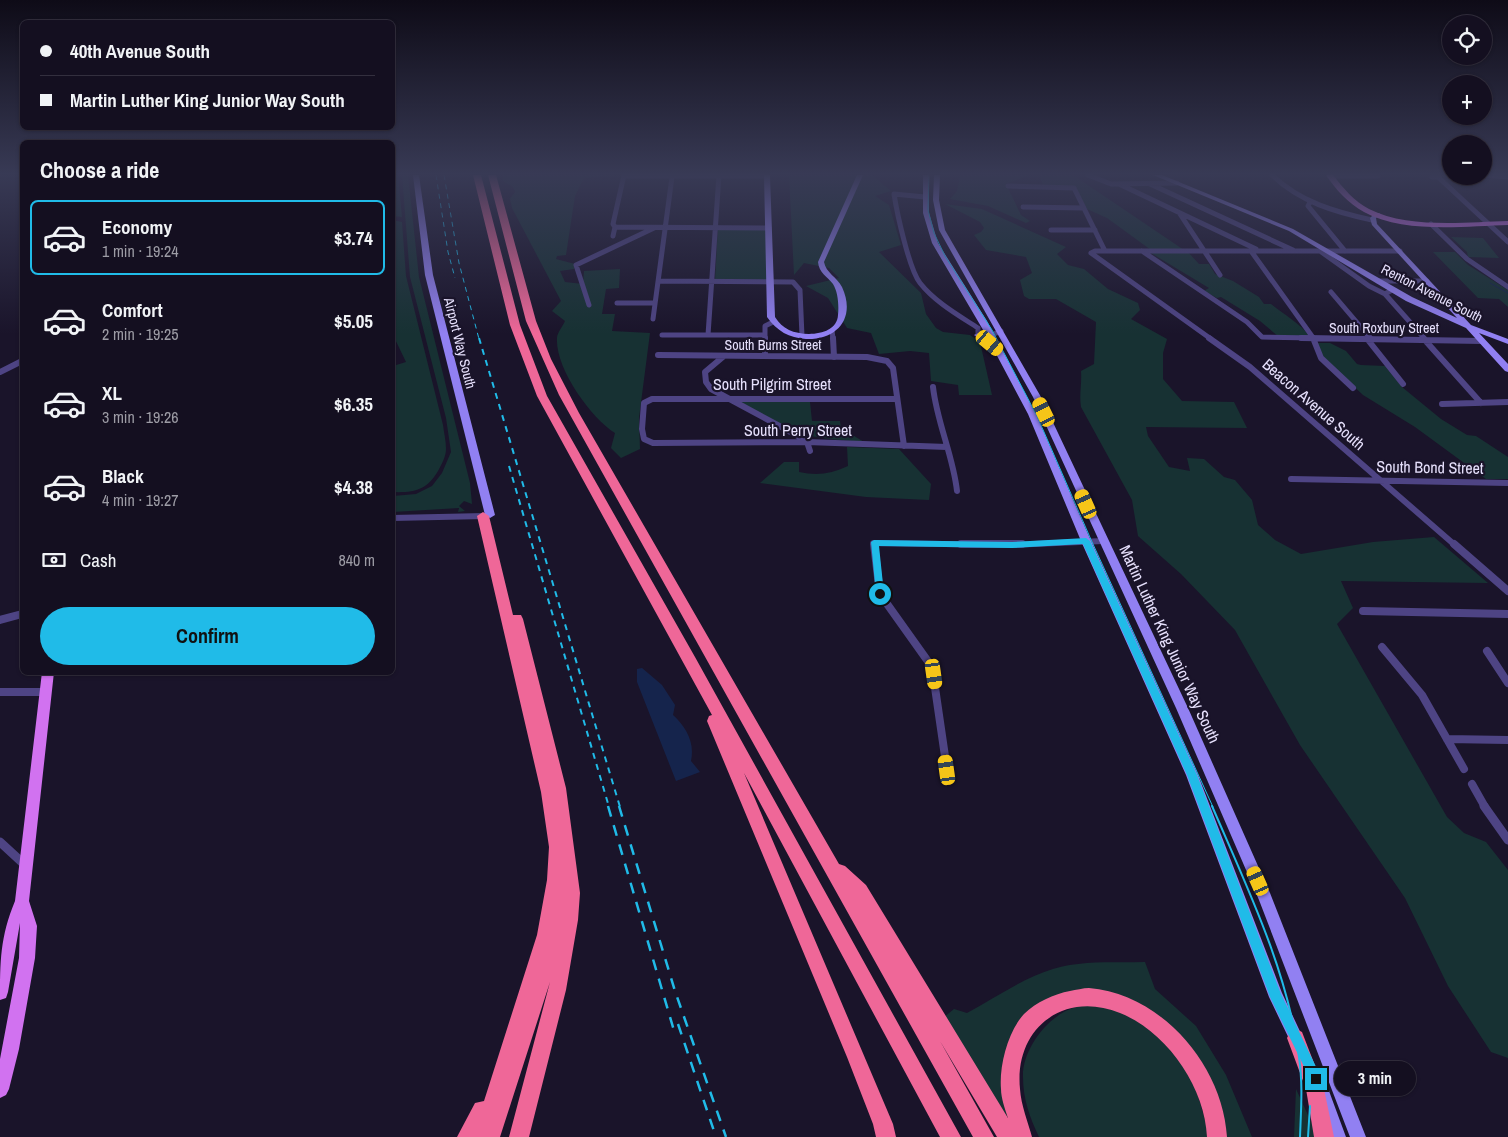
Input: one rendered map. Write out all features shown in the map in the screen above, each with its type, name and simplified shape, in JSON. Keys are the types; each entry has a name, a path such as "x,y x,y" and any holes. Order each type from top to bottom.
{"highway":[{"path":"491,228 515,325 532,373 558,427 690,661 951,1137"},
{"path":"507,228 540,344 570,409 620,492 984,1137"},
{"path":"486,516 558,788 572,893 566,950 519,1137"},
{"path":"480,1137 498,1088 546,935 555,880 557,847 549,792 486,516"},
{"path":"690,661 748,803 791,899 856,1056 881,1117 886,1137"},
{"path":"490,1137 555,939 564,884 566,847"},
{"path":"830,864 860,891 1008,1137"},
{"path":"1022,1137 1012,1096 1011,1076 1016,1045 1032,1019 1042,1009 1064,998 1087,995 1130,1006 1152,1020 1172,1037 1189,1059 1204,1086 1214,1114 1217,1137"},
{"path":"1296,1038 1315,1089 1324,1137"},
{"path":"467,1137 484,1107 509,1051"}],"main road":[{"name":"Airport Way South","path":"417,228 422,276 486,516"},
{"name":"Airport Way South","path":"422,228 428,276 486,516"},
{"path":"768,228 769,302 773,322 784,331 802,336 816,335 832,330 842,318 841,295 834,281 822,269 822,259 836,228"},
{"name":"Martin Luther King Junior Way South","path":"929,228 935,243 980,329 992,336 1032,414 1086,541 1192,775 1276,997 1323,1093 1338,1137"},
{"name":"Martin Luther King Junior Way South","path":"942,228 1001,331 1044,412 1182,708 1265,898 1358,1137"},
{"name":"Renton Avenue South","path":"1286,228 1330,251 1392,290 1470,327 1507,341"},
{"path":"1383,228 1400,251 1508,369"},
{"path":"980,329 1000,351"},
{"name":"South Roxbury Street","path":"1482,341 1507,341"},
{"path":"0,992 13,922 22,901 48,675"},
{"path":"0,1089 11,1049 27,958 30,926 22,901"}],"street":[{"path":"613,236 615,228"},
{"path":"589,305 576,265 655,228"},
{"path":"653,319 666,228"},
{"path":"708,335 716,228"},
{"path":"900,228 916,277 932,296 992,336 1001,331"},
{"path":"1189,228 1220,275"},
{"path":"1210,228 1260,251"},
{"path":"1245,228 1294,251"},
{"path":"1326,228 1345,251"},
{"path":"1435,228 1467,259 1508,287"},
{"path":"1494,228 1508,242"},
{"path":"1051,230 1095,230 1105,251 1400,251"},
{"name":"Beacon Avenue South","path":"1105,251 1092,252 1093,255 1250,367 1508,591"},
{"name":"South Roxbury Street","path":"1142,251 1248,322 1259,336 1314,340 1482,341"},
{"path":"1252,251 1314,340 1321,358 1353,388"},
{"path":"1320,251 1369,286 1385,294 1481,403"},
{"path":"658,280 793,282 800,290 802,336"},
{"path":"1378,281 1427,281"},
{"path":"1385,294 1392,290"},
{"path":"1331,292 1403,384"},
{"path":"617,303 656,303"},
{"path":"765,356 766,325 773,322"},
{"path":"980,329 996,323"},
{"path":"832,330 834,356"},
{"path":"662,335 765,336"},
{"name":"South Burns Street","path":"658,355 873,357 887,360 893,368 897,399"},
{"path":"724,356 706,369 704,374 707,385 723,398 808,442 810,451"},
{"path":"0,372 20,362"},
{"path":"933,387 934,406 956,474 957,491"},
{"name":"South Pilgrim Street","path":"648,442 642,429 644,402 647,400 723,398 897,399"},
{"path":"897,399 904,446"},
{"path":"1442,404 1508,402"},
{"name":"South Perry Street","path":"648,442 808,442 947,447"},
{"name":"South Bond Street","path":"1291,479 1508,482"},
{"path":"395,518 486,516"},
{"path":"947,770 932,667 880,594 874,542 1012,545 1103,541"},
{"path":"1363,611 1508,614"},
{"path":"0,620 20,615"},
{"path":"1382,647 1422,695 1464,769"},
{"path":"1487,651 1508,683"},
{"path":"0,692 46,692"},
{"path":"1447,739 1508,740"},
{"path":"1472,784 1494,824 1508,840"},
{"path":"0,842 25,865"}],"green space":[{"path":"395,228 402,228 406,276 443,425 446,449 441,466 429,482 413,491 395,492 395,365 406,362 395,339"},
{"path":"406,228 414,228 419,277 470,483 472,504 464,501 459,506 465,511 458,512 459,508 395,512 395,496 416,494 432,486 442,473 451,452 446,418 410,277"},
{"path":"523,228 570,228 566,255 557,256 556,259 575,264 574,269 560,271 565,282 583,284 584,271 620,269 619,288 606,289 602,314 615,314 612,331 650,333 639,418 640,449 621,458 611,448 615,433 596,416 576,391 562,363 557,338 565,321 552,311 561,301"},
{"path":"718,228 769,228 770,281 715,281"},
{"path":"792,228 896,228 901,245 879,252 921,293 926,314 936,328 943,332 970,335 980,342 992,395 959,395 958,385 931,381 929,353 910,351 879,354 871,333 847,328 828,298 806,286 839,278 829,268 804,263 794,275"},
{"path":"984,228 1024,228 1066,247 1057,254 1068,265 1084,269 1108,289 1138,303 1140,310 1131,319 1167,339 1163,353 1163,379 1182,401 1234,402 1247,428 1146,427 1148,436 1169,467 1190,471 1187,458 1204,459 1224,477 1235,480 1252,500 1258,525 1275,540 1301,554 1373,542 1434,537 1488,583 1341,581 1353,608 1337,624 1447,817 1464,833 1486,842 1508,870 1508,1058 1491,1052 1448,986 1405,898 1300,745 1235,630 1181,574 1138,536 1132,500 1081,407 1081,371 1094,364 1096,322 1056,299 1029,299 1024,296 1020,280 1032,273 1026,257 986,250 974,235 981,232"},
{"path":"1121,228 1152,228 1184,250 1151,250"},
{"path":"1451,237 1483,238 1499,258 1468,257 1467,252"},
{"path":"1188,252 1199,264 1209,264 1215,274 1233,281 1259,297 1264,304 1271,304 1297,323 1309,336 1279,337 1260,321 1221,297 1217,298 1204,291 1209,288 1151,253"},
{"path":"1433,252 1455,252 1468,265 1508,290 1508,307 1499,299 1478,298"},
{"path":"1317,343 1330,343 1346,351 1357,364 1385,366 1402,387 1441,419 1467,435 1476,436 1508,457 1508,479 1486,479 1415,427 1363,395 1323,357"},
{"path":"735,401 810,402 812,421 840,421 841,428 864,442 798,434"},
{"path":"847,447 899,449 931,484 929,500 866,497 760,483 784,462 799,462 799,472 806,473 824,474 842,469 848,466"},
{"path":"1145,962 1155,989 1196,1026 1226,1075 1252,1137 1226,1137 1204,1073 1110,994 1025,1023 1011,1123 943,1018 954,1009 967,1013 1020,983 1053,969 1087,963"},
{"path":"1096,1006 1126,1013 1168,1043 1192,1075 1210,1137 1039,1137 1024,1093 1023,1077 1027,1055 1039,1034 1056,1017 1076,1007"},
{"path":"1296,1089 1313,1126 1315,1137 1294,1137"}],"water":[{"path":"642,668 662,685 675,705 673,715 688,735 692,747 691,761 700,772 676,781 637,682 637,669"}],"waterway":[{"path":"1490,283 1508,293"}],"tram line":[{"path":"933,228 945,256 992,330 1037,416 1092,542 1213,807"},
{"path":"1212,806 1252,898 1285,992 1299,1057 1300,1137"},
{"path":"1308,1137 1310,1106"}],"railway":[{"path":"444,228 455,278"},
{"path":"453,228 459,263 479,339"},
{"path":"479,338 620,807"},
{"path":"509,466 609,807"},
{"path":"608,806 675,1034"},
{"path":"619,806 675,991 726,1137"},
{"path":"678,1024 716,1137"}],"route":[{"path":"880,594 878,590 874,542 1012,545 1056,541 1086,541 1153,685 1192,775 1276,997 1316,1079"}]}
